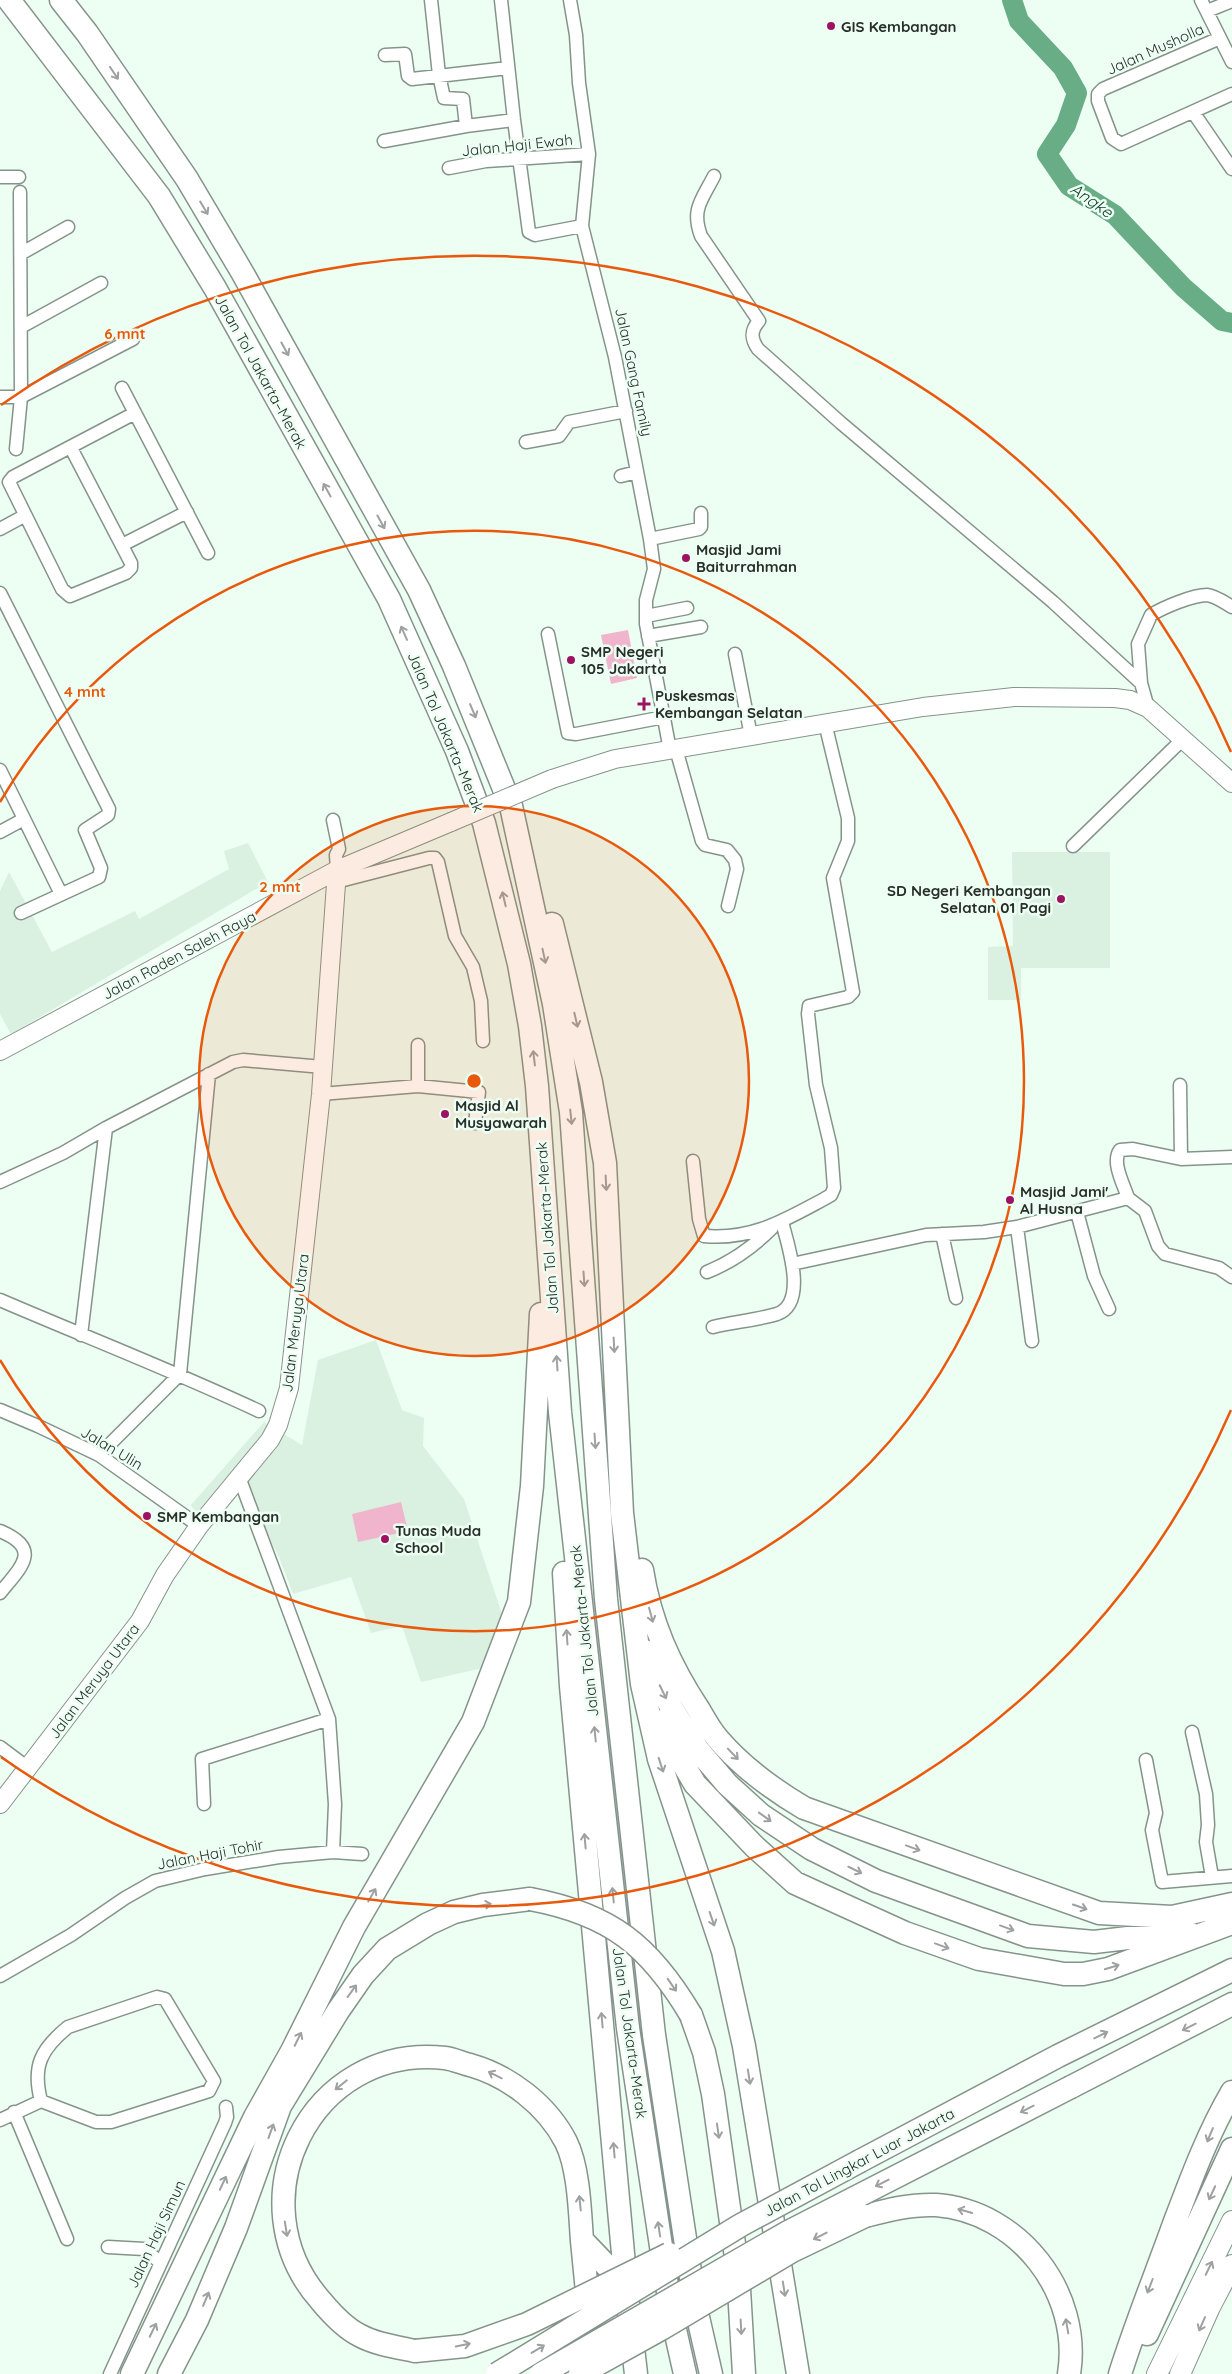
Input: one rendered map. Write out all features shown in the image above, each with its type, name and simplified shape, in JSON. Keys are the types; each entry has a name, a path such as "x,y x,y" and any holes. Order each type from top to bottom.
{"highway":[{"name":"Jalan Tol Jakarta–Merak","path":"9,0 159,196 214,288 389,599 457,751 484,823 519,964 538,1086 560,1412 628,2028 671,2312 684,2374"},
{"name":"Jalan Tol Jakarta–Merak","path":"61,0 87,33 187,179 247,280 418,590 454,666 511,806 552,994 570,1112 606,1599 654,2035 695,2304 711,2374"},
{"path":"511,806 546,898 571,996 601,1134 605,1163 622,1513 642,1684 659,1760 723,1951 744,2046 798,2374"},
{"path":"132,2374 255,2117 292,2051 354,1927 473,1722 518,1602 532,1486 547,1238"},
{"path":"560,1412 563,1554 571,1686 626,2286 635,2364"},
{"path":"618,1448 632,1512 645,1591 654,1626 670,1662 717,1738 744,1765 774,1790 804,1808 1099,1913 1172,1917 1232,1904"},
{"path":"633,1614 661,1688 698,1750 727,1784 761,1815 812,1849 876,1881 1028,1936 1094,1942 1186,1931 1207,1933"},
{"path":"642,1684 664,1733 696,1784 719,1810 779,1870 795,1883 905,1933 978,1959 1064,1974 1083,1974 1108,1969 1232,1923"},
{"path":"169,2374 197,2320 236,2228 280,2106 338,2010 363,1976 387,1949 428,1924 454,1912 483,1904 530,1899 559,1904 606,1922 646,1953 672,1982 692,2015 704,2052 713,2094 738,2272 744,2374"},
{"name":"Jalan Tol Lingkar Luar Jakarta","path":"497,2374 741,2225 1058,2056 1232,1970"},
{"name":"Jalan Tol Lingkar Luar Jakarta","path":"541,2374 788,2232 1232,2004"},
{"path":"595,2374 582,2240 580,2201 566,2143 540,2107 515,2085 480,2068 446,2058 406,2059 377,2066 348,2080 324,2099 306,2124 292,2157 284,2184 283,2210 290,2251 306,2284 328,2309 358,2335 386,2345 415,2351 465,2346 527,2324 693,2242 717,2231 741,2225"},
{"path":"1120,2374 1137,2320 1192,2177 1214,2126 1232,2092"},
{"path":"1129,2374 1232,2149"},
{"path":"580,2374 661,2329 792,2250 864,2216 909,2206 936,2205 977,2215 1007,2231 1034,2255 1047,2271 1058,2292 1068,2330 1071,2365 1069,2374"},
{"path":"582,2240 626,2286"}],"main road":[{"name":"Jalan Raden Saleh Raya","path":"0,1051 337,876 451,822 552,779 615,759 922,707 1014,697 1122,699 1148,708"},
{"path":"1148,708 1232,783"},
{"name":"Jalan Meruya Utara","path":"0,1804 140,1621 165,1575 199,1526 270,1440 278,1426 288,1388 321,1094 337,876"},
{"path":"1156,2374 1232,2221"},
{"path":"1180,2374 1210,2307 1232,2265"}],"street":[{"path":"430,0 439,75 445,99 463,99 466,126"},
{"path":"501,0 519,160 531,234 535,236 582,226"},
{"name":"Jalan Gang Family","path":"570,0 576,35 579,83 589,154 582,226 611,339 650,539 654,569 646,600 648,636 664,717 703,843 727,850 736,863 737,869 728,906"},
{"path":"1232,1 1204,5 1232,62"},
{"name":"Jalan Musholla","path":"1193,112 1125,144 1117,143 1112,138 1098,101 1100,92 1220,38"},
{"path":"385,55 405,54 408,76 412,79 508,68"},
{"path":"1232,94 1193,112 1232,169"},
{"path":"384,141 466,126 514,120"},
{"name":"Jalan Haji Ewah","path":"449,168 486,161 589,154"},
{"path":"714,176 696,210 696,222 701,236 759,321 753,327 752,336 758,349 841,423 1053,602 1141,683"},
{"path":"0,177 19,177"},
{"path":"16,449 21,397 22,254 20,192"},
{"path":"22,254 68,227"},
{"path":"21,326 101,283"},
{"path":"0,397 21,397 132,339"},
{"path":"122,388 208,553"},
{"path":"526,442 559,436 569,422 626,411"},
{"path":"71,448 131,563 129,571 70,596 62,589 24,516 9,482 13,477 135,413"},
{"path":"621,476 637,472"},
{"path":"122,545 187,512"},
{"path":"650,539 699,529 702,527 700,512"},
{"path":"0,529 24,516"},
{"path":"0,594 109,806 108,815 86,830 101,868 100,874 96,878 21,912"},
{"path":"1148,708 1141,683 1138,644 1151,615 1176,604 1206,595 1214,597 1232,607"},
{"path":"646,616 687,608"},
{"path":"648,636 701,628"},
{"path":"548,634 568,734 664,717"},
{"path":"735,654 751,736"},
{"path":"693,1161 699,1219 704,1236 721,1238 743,1235 778,1224 831,1195 834,1188 831,1148 816,1085 808,1014 809,1006 848,997 853,992 833,878 848,841 848,818 825,723"},
{"path":"1072,846 1183,739"},
{"path":"0,770 61,894"},
{"path":"0,832 24,819"},
{"path":"333,820 339,848 336,855 337,876 429,858 434,858 438,862 455,936 473,967 481,1001 483,1041"},
{"path":"418,1045 418,1086"},
{"path":"0,1182 63,1153 106,1128 233,1062 244,1060 323,1067"},
{"path":"99,1455 180,1374 209,1074"},
{"path":"1180,1085 1181,1159"},
{"path":"321,1094 418,1086 479,1092 475,1123"},
{"path":"81,1335 106,1128"},
{"path":"1232,1156 1181,1159 1134,1149 1120,1150 1116,1155 1116,1162 1128,1198 1145,1211 1160,1250 1172,1256 1219,1268 1232,1277"},
{"path":"792,1264 926,1235 984,1232 1017,1227 1128,1198"},
{"path":"1077,1212 1094,1276 1109,1309"},
{"path":"713,1327 779,1313 792,1302 794,1293 792,1264 778,1224"},
{"path":"707,1272 723,1266 755,1245 778,1224"},
{"path":"1017,1227 1032,1341"},
{"path":"942,1234 956,1298"},
{"path":"0,1300 81,1335 180,1374 259,1411"},
{"name":"Jalan Ulin","path":"0,1410 99,1455 199,1526"},
{"path":"240,1477 329,1719 335,1804 333,1852"},
{"path":"0,1531 21,1542 25,1550 22,1564 0,1593"},
{"path":"204,1804 201,1760 329,1719"},
{"path":"1192,1732 1206,1794 1208,1825 1206,1842 1212,1877"},
{"path":"0,1747 28,1768"},
{"path":"1146,1760 1156,1813 1152,1830 1162,1882 1232,1876"},
{"name":"Jalan Haji Tohir","path":"0,1976 71,1935 125,1898 154,1881 206,1869 279,1857 333,1852 362,1854"},
{"path":"0,2120 14,2112 42,2101 96,2122 111,2122 209,2091 214,2083 165,1999 157,1997 68,2027 50,2043 39,2062 37,2078 42,2101"},
{"name":"Jalan Haji Simun","path":"110,2374 225,2123 227,2117 226,2107"},
{"path":"14,2112 67,2239"},
{"path":"108,2247 144,2249 161,2263"}],"shaded area":[{"path":"628,630 637,678 611,684 601,635"},
{"path":"248,843 268,882 11,1034 0,1014 0,891 9,872 52,952 135,911 139,919 229,869 224,851"},
{"name":"SD Negeri Kembangan Selatan 01 Pagi","path":"1012,852 1110,852 1110,968 1021,968 1021,1000 988,1000 988,947 1013,946"},
{"path":"376,1340 402,1410 424,1418 423,1446 464,1499 502,1614 487,1667 421,1682 402,1626 371,1633 351,1577 293,1594 279,1557 240,1482 203,1525 191,1505 264,1422 302,1445 318,1360"},
{"path":"401,1502 408,1531 358,1542 352,1514"}],"waterway":[{"name":"Angke","path":"1012,0 1019,21 1063,68 1077,93 1066,125 1047,154 1069,186 1115,215 1183,287 1222,321 1232,323"}],"place":[{"name":"GIS Kembangan","path":"831,26"},
{"name":"Masjid Jami Baiturrahman","path":"686,558"},
{"name":"SMP Negeri 105 Jakarta","path":"571,660"},
{"name":"Puskesmas Kembangan Selatan","path":"644,704"},
{"name":"SD Negeri Kembangan Selatan 01 Pagi","path":"1061,899"},
{"name":"Masjid Al Musyawarah","path":"445,1114"},
{"name":"Masjid Jami' Al Husna","path":"1010,1200"},
{"name":"SMP Kembangan","path":"147,1516"},
{"name":"Tunas Muda School","path":"385,1539"}]}
